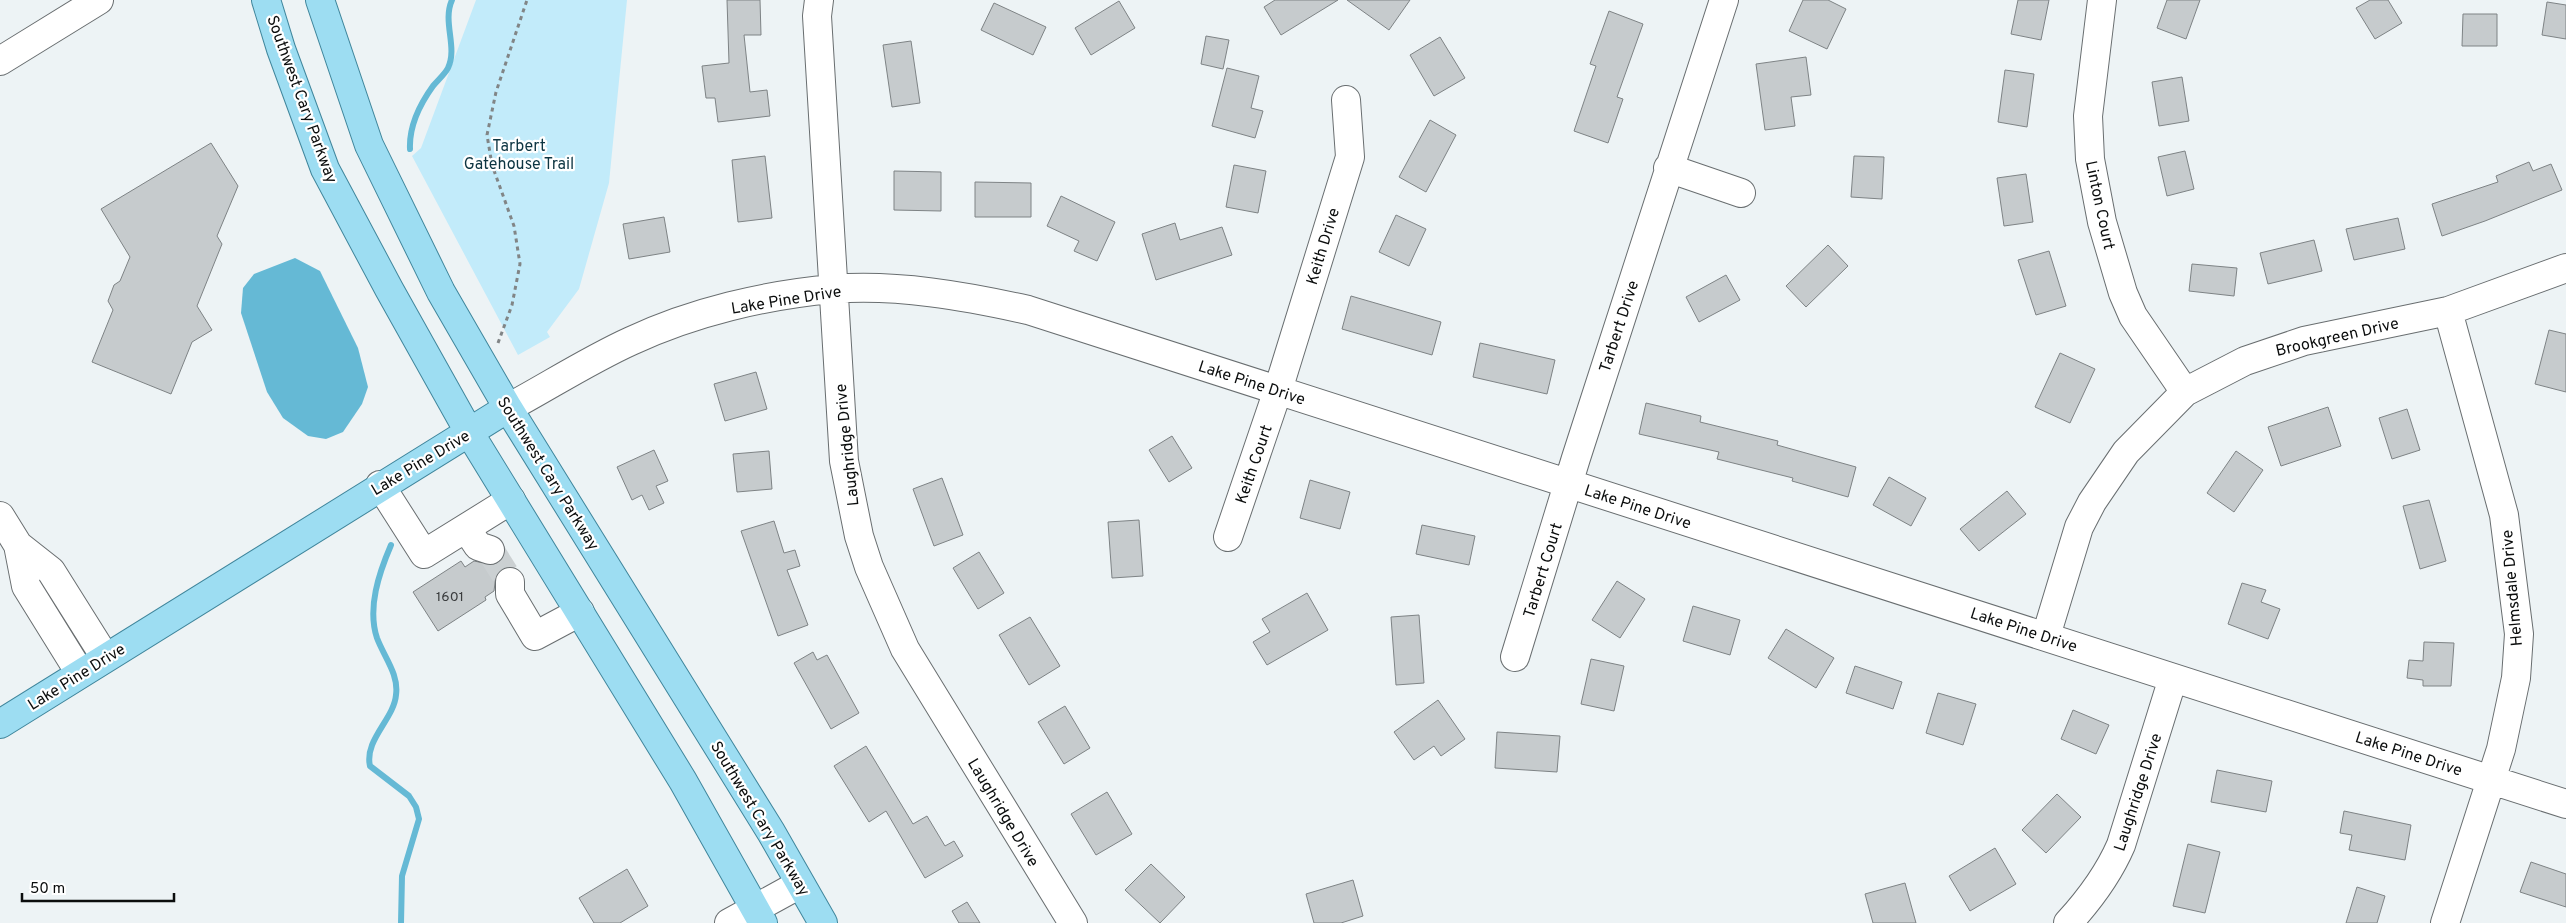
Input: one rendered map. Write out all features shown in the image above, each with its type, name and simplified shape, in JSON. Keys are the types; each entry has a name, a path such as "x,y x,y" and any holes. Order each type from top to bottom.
{"main road":[{"name":"Southwest Cary Parkway","path":"266,0 281,49 325,169 389,289 469,432 683,781 759,917"},
{"name":"Southwest Cary Parkway","path":"320,0 369,145 442,292 508,408 771,832 823,923"},
{"name":"Lake Pine Drive","path":"0,724 380,485 508,408"}],"street":[{"path":"0,61 99,0"},
{"name":"Laughridge Drive","path":"818,0 817,16 844,461 851,504 869,567 905,649 1073,923"},
{"name":"Tarbert Drive","path":"1568,484 1668,168 1724,0"},
{"name":"Linton Court","path":"2102,0 2088,116 2090,159 2102,222 2123,293 2133,316 2185,392"},
{"name":"Keith Drive","path":"1278,390 1350,156 1346,100"},
{"path":"1668,168 1741,193"},
{"name":"Brookgreen Drive","path":"2046,636 2079,527 2092,502 2126,452 2185,392 2245,361 2304,341 2448,311 2566,268"},
{"name":"Lake Pine Drive","path":"508,408 630,341 659,329 716,311 760,300 833,289 912,291 993,302 1028,310 2566,804"},
{"name":"Helmsdale Drive","path":"2445,923 2501,749 2516,678 2519,634 2504,515 2448,311"},
{"name":"Keith Court","path":"1228,537 1278,390"},
{"name":"Tarbert Court","path":"1515,657 1568,484"},
{"path":"380,485 424,554 478,546 511,500"},
{"path":"0,516 18,545 26,586 80,674"},
{"path":"18,545 51,570 105,657"},
{"path":"506,588 535,636 580,612"},
{"name":"Laughridge Drive","path":"2068,923 2096,891 2122,845 2173,678"},
{"path":"729,923 759,917 800,884"}],"path":[{"path":"498,343 514,297 520,264 514,226 492,166 487,135 496,92 527,0"}],"green space":[{"name":"Tarbert Gatehouse Trail","path":"476,0 627,0 609,183 579,289 547,332 550,337 518,355 412,156 421,148"}],"water":[{"path":"295,258 320,271 358,348 368,387 362,404 343,432 326,439 308,436 283,418 267,392 241,313 243,288 254,274"}],"building":[{"path":"727,0 760,0 761,35 744,35 750,92 767,90 770,116 718,122 715,98 706,98 702,66 729,63"},
{"path":"1275,0 1338,0 1281,35 1264,7"},
{"path":"1347,0 1410,0 1389,30"},
{"path":"1803,0 1828,0 1846,9 1827,49 1789,31"},
{"path":"2018,0 2049,0 2041,40 2011,34"},
{"path":"2167,0 2200,0 2186,39 2157,28"},
{"path":"2370,0 2388,0 2402,23 2375,39 2356,8"},
{"path":"1119,1 1135,28 1091,55 1075,28"},
{"path":"2547,2 2566,5 2566,39 2542,35"},
{"path":"994,3 1046,27 1033,55 981,30"},
{"path":"1609,11 1643,24 1617,97 1623,99 1608,143 1574,131 1596,66 1590,64"},
{"path":"2463,14 2497,14 2497,46 2462,46"},
{"path":"1206,36 1229,40 1223,69 1201,64"},
{"path":"1440,37 1465,78 1434,96 1410,55"},
{"path":"911,41 920,103 892,107 883,45"},
{"path":"1806,57 1811,95 1791,97 1795,126 1765,130 1756,64"},
{"path":"1227,68 1259,76 1251,108 1263,111 1255,138 1212,126"},
{"path":"2005,70 2034,74 2027,127 1998,122"},
{"path":"2182,77 2189,121 2159,126 2152,82"},
{"path":"1430,120 1456,135 1426,192 1399,177"},
{"path":"211,143 238,186 217,236 222,244 197,306 212,330 192,342 171,394 92,362 113,310 108,301 114,285 120,281 130,257 101,209"},
{"path":"2185,151 2194,189 2167,196 2158,157"},
{"path":"765,156 772,218 738,222 732,160"},
{"path":"1854,156 1884,157 1882,199 1851,197"},
{"path":"2529,162 2533,171 2551,164 2562,190 2442,236 2432,204 2498,182 2496,176"},
{"path":"1234,165 1266,171 1258,213 1226,207"},
{"path":"894,171 941,172 941,211 894,210"},
{"path":"2026,174 2033,222 2004,226 1997,178"},
{"path":"975,182 1031,183 1031,217 975,217"},
{"path":"1061,196 1115,222 1097,261 1074,251 1079,241 1047,226"},
{"path":"1396,215 1426,229 1409,266 1379,252"},
{"path":"664,217 670,252 629,259 623,224"},
{"path":"2398,218 2405,249 2354,260 2346,229"},
{"path":"1175,223 1180,240 1222,227 1232,255 1156,280 1142,234"},
{"path":"2314,240 2322,271 2268,284 2260,253"},
{"path":"1828,245 1848,266 1806,307 1786,286"},
{"path":"2049,251 2066,306 2036,315 2018,260"},
{"path":"2192,264 2237,268 2234,296 2189,291"},
{"path":"1726,275 1740,300 1699,322 1686,297"},
{"path":"1351,296 1441,322 1432,355 1342,329"},
{"path":"2549,330 2566,334 2566,392 2535,384"},
{"path":"1480,343 1555,360 1547,394 1473,377"},
{"path":"2060,353 2095,369 2070,423 2035,407"},
{"path":"756,372 767,409 725,421 714,384"},
{"path":"1646,403 1701,416 1700,422 1778,441 1777,445 1856,467 1848,497 1792,481 1793,478 1717,459 1719,452 1639,434"},
{"path":"2328,407 2341,446 2281,466 2268,427"},
{"path":"2407,409 2420,450 2392,459 2379,418"},
{"path":"1172,436 1192,468 1169,482 1149,450"},
{"path":"654,450 668,481 656,486 664,503 649,510 642,495 632,500 617,467"},
{"path":"769,451 772,489 737,492 733,454"},
{"path":"2236,451 2263,470 2234,512 2207,493"},
{"path":"1889,477 1926,498 1911,526 1873,505"},
{"path":"942,478 963,535 934,546 913,489"},
{"path":"1310,480 1350,492 1340,529 1300,518"},
{"path":"2007,491 2026,514 1979,551 1960,529"},
{"path":"2429,500 2446,561 2420,569 2403,506"},
{"path":"1139,520 1143,576 1112,578 1108,522"},
{"path":"774,521 784,553 795,550 800,566 787,570 808,625 778,636 741,531"},
{"path":"1422,525 1475,536 1469,565 1416,554"},
{"path":"979,552 1004,593 978,609 953,568"},
{"path":"502,560 506,567 496,575 494,591 485,597 486,600 438,631 413,592 461,561 465,567 474,561 493,565"},
{"path":"1617,581 1645,599 1620,638 1592,620"},
{"path":"2242,583 2266,590 2261,602 2280,609 2268,639 2228,624"},
{"path":"1307,593 1328,630 1267,665 1253,642 1270,632 1262,619"},
{"path":"1693,606 1740,620 1730,655 1683,641"},
{"path":"1419,615 1424,683 1396,685 1391,617"},
{"path":"1030,617 1060,666 1029,685 999,635"},
{"path":"1786,629 1834,658 1816,688 1768,658"},
{"path":"2424,642 2454,643 2451,686 2423,686 2423,680 2407,678 2409,660 2423,661"},
{"path":"813,652 817,660 827,655 859,713 831,729 794,663"},
{"path":"1591,659 1624,666 1614,711 1581,704"},
{"path":"1855,666 1902,682 1893,709 1846,693"},
{"path":"1938,693 1976,704 1963,745 1926,733"},
{"path":"1438,700 1465,739 1441,756 1434,746 1414,760 1394,732"},
{"path":"1065,706 1090,748 1064,764 1038,722"},
{"path":"2073,710 2109,725 2096,754 2061,739"},
{"path":"1497,732 1560,736 1557,772 1495,768"},
{"path":"866,746 913,824 927,816 945,846 954,841 963,856 925,878 886,811 869,822 834,766"},
{"path":"2217,770 2272,781 2266,812 2211,802"},
{"path":"1107,792 1132,834 1096,855 1071,814"},
{"path":"2057,794 2081,817 2046,853 2022,830"},
{"path":"2344,811 2411,825 2405,860 2349,850 2352,835 2340,833"},
{"path":"2188,844 2220,852 2205,913 2173,906"},
{"path":"1995,848 2016,884 1970,911 1949,876"},
{"path":"2531,862 2566,874 2566,907 2520,892"},
{"path":"1151,864 1185,897 1160,923 1125,890"},
{"path":"627,869 648,906 620,923 594,923 579,898"},
{"path":"1353,880 1363,916 1341,923 1314,923 1306,894"},
{"path":"1905,883 1916,923 1873,923 1865,894"},
{"path":"2357,887 2385,896 2377,923 2346,923"},
{"path":"967,902 980,923 959,923 952,911"}],"waterway":[{"path":"410,149 411,132 420,108 433,86 447,70 451,60 449,8 452,0"},
{"path":"391,545 382,567 373,615 377,638 393,673 396,695 394,704 375,738 369,756 370,766 409,796 416,807 419,819 402,876 401,923"}],"tunnel":[{"path":"490,550 510,582"}]}
